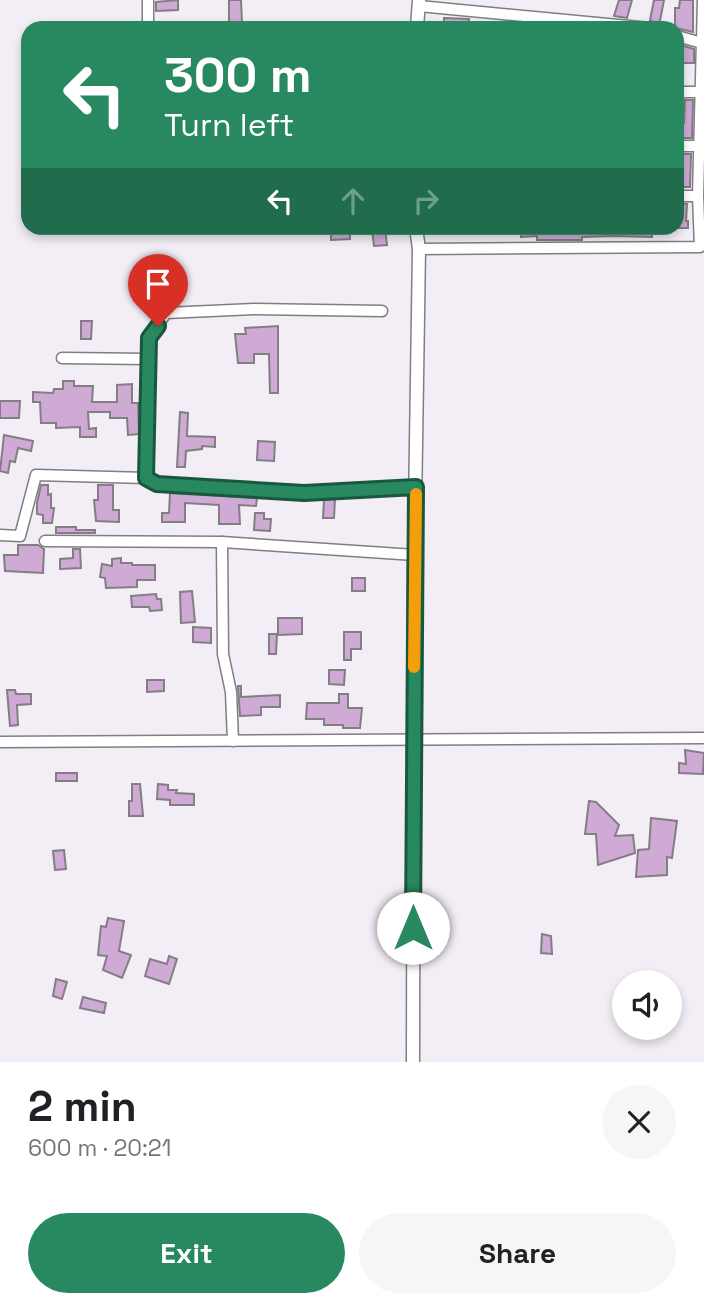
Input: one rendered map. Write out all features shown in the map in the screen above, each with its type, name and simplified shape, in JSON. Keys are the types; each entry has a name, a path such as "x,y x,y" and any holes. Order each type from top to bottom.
{"street":[{"path":"148,0 148,21"},
{"path":"419,249 700,247 698,196 703,0"},
{"path":"418,21 419,3 585,21"},
{"path":"684,38 702,43"},
{"path":"684,92 702,92"},
{"path":"684,146 700,146"},
{"path":"684,196 698,196"},
{"path":"413,1062 417,235"},
{"path":"146,478 149,338 166,313 254,309 382,311"},
{"path":"62,358 149,359"},
{"path":"0,535 20,537 36,475 146,478 157,484 304,493 416,487"},
{"path":"46,541 222,542 415,555"},
{"path":"222,542 223,654 231,692 233,741"},
{"path":"0,742 704,738"}],"building":[{"path":"178,0 178,10 156,11 156,2"},
{"path":"229,0 241,0 242,21 229,21"},
{"path":"619,0 632,0 627,18 614,16"},
{"path":"654,0 664,0 660,21 650,20"},
{"path":"680,0 693,0 693,32 684,30 684,21 675,21 675,8 679,8"},
{"path":"444,18 469,19 469,21 444,21"},
{"path":"684,46 694,49 694,63 684,63"},
{"path":"685,100 693,100 692,138 684,138"},
{"path":"684,154 691,154 690,187 684,187"},
{"path":"684,204 687,204 688,228 684,228"},
{"path":"331,235 350,235 350,239 331,240"},
{"path":"373,235 386,235 387,245 374,246"},
{"path":"521,235 652,235 582,237 582,240 537,240 537,236"},
{"path":"81,321 92,321 91,339 81,339"},
{"path":"278,326 278,393 270,393 269,354 254,354 254,363 238,363 235,334 246,334 245,328"},
{"path":"63,381 74,381 74,386 93,386 92,402 117,402 117,385 132,384 132,403 138,403 139,434 128,435 127,418 110,418 110,412 88,412 89,429 96,428 96,437 80,437 80,427 56,428 56,423 41,423 40,402 33,402 33,392 53,393 54,389 63,389"},
{"path":"0,401 20,401 19,418 0,418"},
{"path":"180,412 188,413 187,436 215,437 215,447 202,446 202,449 186,451 185,467 177,467"},
{"path":"4,435 33,441 31,451 18,448 15,462 10,461 8,473 0,471"},
{"path":"258,441 275,442 274,461 257,460"},
{"path":"41,485 48,485 48,495 51,494 51,508 54,508 52,523 43,523 43,515 37,514"},
{"path":"98,485 113,485 113,510 119,510 119,522 96,521 94,500 98,500"},
{"path":"170,493 257,498 256,506 239,505 240,524 219,524 219,505 185,503 185,522 162,522 162,513 169,513"},
{"path":"335,499 334,518 323,518 324,500"},
{"path":"255,513 264,513 264,519 271,519 270,531 254,530"},
{"path":"56,527 76,527 76,530 95,530 95,533 56,533"},
{"path":"18,545 38,545 44,549 43,573 5,571 4,555 18,555"},
{"path":"73,549 80,549 81,568 60,569 60,559 73,558"},
{"path":"121,558 121,563 155,565 155,580 137,580 137,587 106,588 105,578 100,577 102,564 112,566 112,559"},
{"path":"352,578 365,578 365,591 352,591"},
{"path":"192,591 195,622 181,623 180,592"},
{"path":"156,594 157,599 161,599 162,610 150,611 149,607 132,607 131,596"},
{"path":"278,618 302,618 302,634 278,635"},
{"path":"193,627 211,628 211,643 193,642"},
{"path":"344,632 361,632 361,649 351,649 351,660 344,660"},
{"path":"269,634 277,634 276,654 269,654"},
{"path":"329,670 345,670 344,685 329,684"},
{"path":"147,680 164,680 164,691 147,692"},
{"path":"238,686 241,686 241,697 280,695 280,707 261,707 261,715 240,716"},
{"path":"7,690 15,690 16,694 31,694 31,704 17,705 18,725 10,726"},
{"path":"339,694 348,694 348,708 362,708 360,728 324,725 324,719 306,719 307,703 339,703"},
{"path":"685,750 704,753 703,774 679,773 679,763 686,764"},
{"path":"56,773 77,773 77,781 56,781"},
{"path":"132,784 140,784 143,816 129,816"},
{"path":"158,784 168,785 168,790 177,790 176,793 194,794 194,805 170,805 170,800 157,799"},
{"path":"589,801 596,802 619,825 615,836 633,835 635,853 598,865 596,834 585,834"},
{"path":"651,818 677,821 672,858 667,857 667,875 636,877 638,850 649,849"},
{"path":"64,850 66,869 55,870 53,851"},
{"path":"108,918 124,921 119,951 131,955 122,978 103,970 107,956 98,955 101,926 106,927"},
{"path":"542,934 551,936 552,954 541,953"},
{"path":"169,956 177,959 169,984 145,976 150,959 167,964"},
{"path":"56,979 67,982 62,999 53,996"},
{"path":"83,997 106,1003 104,1013 80,1008"}],"slow traffic":[{"path":"414,667 416,494"}],"route":[{"path":"158,326 149,338 146,478 157,484 304,493 416,487 413,928"}]}
